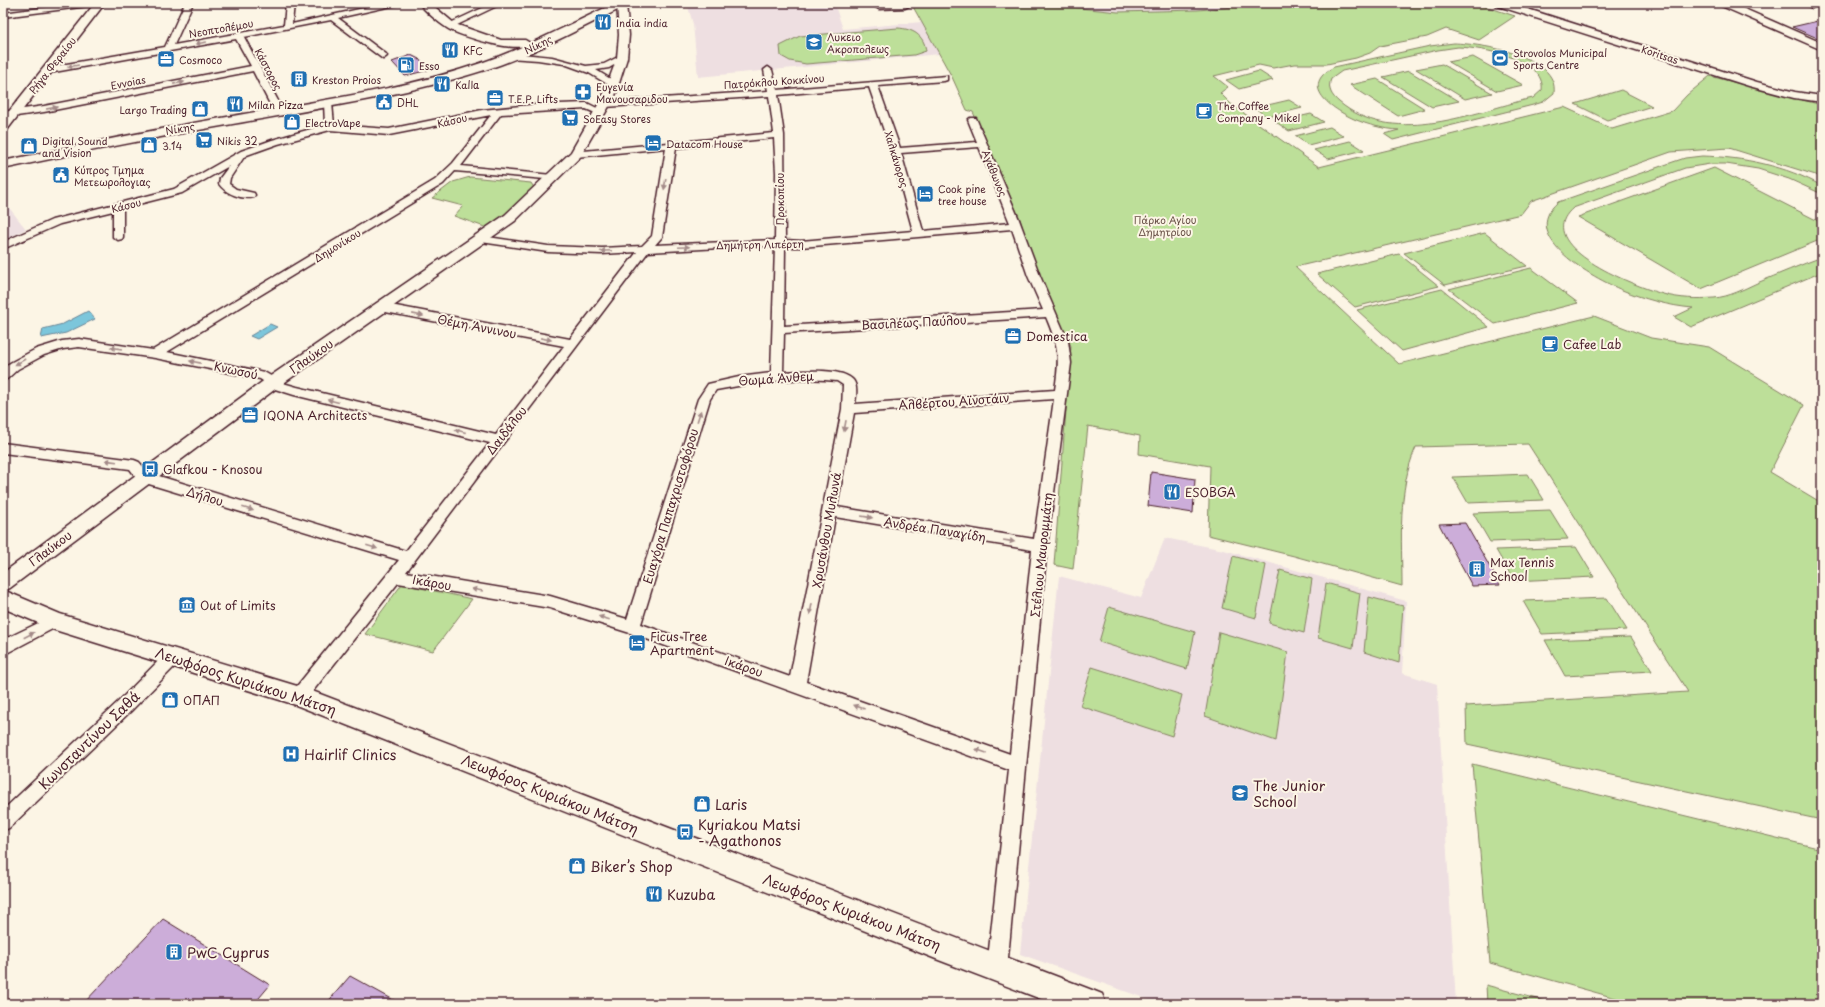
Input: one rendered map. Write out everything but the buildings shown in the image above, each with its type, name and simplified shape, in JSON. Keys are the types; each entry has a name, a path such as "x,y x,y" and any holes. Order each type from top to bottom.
{"main road":[{"name":"Νίκης","path":"3,165 139,136 279,112 404,88 484,66 504,51 533,48 620,3"},
{"name":"Νίκης","path":"533,48 620,3"},
{"path":"596,16 615,16 623,19"},
{"name":"Λεωφόρος Κυριάκου Μάτση","path":"3,599 55,621 299,696 1092,1004"}],"street":[{"path":"3,15 96,3"},
{"name":"Ρήγα Φεραίου","path":"3,127 8,115 49,70 100,3"},
{"path":"168,49 189,3"},
{"path":"288,27 290,3"},
{"name":"Νεοπτολέμου","path":"49,70 288,27 396,3"},
{"path":"424,3 450,25 504,51 533,48 604,76 614,85 622,58 623,19 620,3"},
{"path":"450,25 499,3"},
{"path":"873,3 879,7 905,6"},
{"name":"Koritsas","path":"1499,3 1753,84 1794,95 1822,99"},
{"name":"Koritsas","path":"1522,3 1772,82 1822,94"},
{"path":"1723,3 1822,47"},
{"path":"333,18 383,56"},
{"name":"Κάστορος","path":"239,36 279,112"},
{"path":"583,68 606,66 622,58"},
{"name":"Evvoias","path":"8,115 256,68"},
{"name":"Προκοπίου","path":"768,70 773,92 779,135 780,243 777,377"},
{"name":"Πατρόκλου Κοκκίνου","path":"605,104 873,85 944,78"},
{"name":"Γλαύκου","path":"3,583 272,383 510,218 576,154 605,104 614,85"},
{"name":"Χαλκάνορος","path":"873,85 896,151 919,234"},
{"path":"328,103 330,127"},
{"name":"Κάσου","path":"575,105 590,106 605,104"},
{"name":"Κάσου","path":"3,246 56,222 154,198 189,186 244,153 275,142 330,127 389,132 482,113 605,104"},
{"name":"Δημονίκου","path":"154,354 417,197 454,168 498,112"},
{"name":"Αγάθωνος","path":"973,120 1016,226"},
{"path":"576,154 779,135"},
{"path":"896,151 983,144"},
{"name":"Δαιδάλου","path":"299,696 409,558 498,440 574,344 645,249 657,237 671,146"},
{"path":"244,153 225,178 224,184 232,191 250,195"},
{"path":"454,168 552,178"},
{"path":"118,207 118,237"},
{"name":"Δημήτρη Λιπέρτη","path":"481,239 548,249 582,251 756,243 801,244 1016,226"},
{"name":"Στέλιου Μαυρομμάτη","path":"996,968 1040,546 1064,378 1064,350 1062,341 1034,276 1016,226"},
{"name":"Θέμη Άννινου","path":"380,307 574,344"},
{"name":"Βασιλέως Παύλου","path":"778,330 1050,313"},
{"name":"Κνωσού","path":"3,376 14,366 40,352 62,345 80,343 154,354 244,371 264,376 272,383 294,391 498,440"},
{"name":"Θωμά Άνθεμ","path":"712,387 732,381 777,377 829,375 842,377"},
{"name":"Χρυσάνθου Μυλωνά","path":"797,685 848,409 850,388 848,382 842,377"},
{"name":"Ευαγόρα Παπαχριστοφόρου","path":"632,627 704,399 712,387"},
{"name":"Αλβέρτου Αϊνστάιν","path":"848,409 1061,394"},
{"name":"Δήλου","path":"3,448 134,465 144,477 409,558"},
{"name":"Ανδρέα Παναγίδη","path":"829,511 1040,546"},
{"name":"Ικάρου","path":"394,576 550,602 632,627 1018,764"},
{"path":"3,648 55,621"},
{"name":"Κωνσταντίνου Σαθά","path":"3,822 125,706 173,657"}],"shaded area":[{"name":"Λυκειο Ακροπολεως","path":"687,3 834,3 843,29 922,22 940,54 698,77 693,24"},
{"path":"1032,3 1256,3 1247,6 1197,10 1118,12"},
{"path":"6,204 26,229 3,241 3,205"},
{"name":"The Junior School","path":"1165,538 1224,550 1406,601 1402,673 1437,684 1456,1004 1161,1004 1020,954 1059,576 1141,598"}],"green space":[{"name":"Πάρκο Αγίου Δημητρίου","path":"911,3 1032,3 1118,12 1197,10 1247,6 1256,3 1475,3 1515,16 1479,40 1446,29 1427,37 1380,46 1370,53 1356,58 1327,64 1294,64 1273,68 1259,65 1214,76 1228,87 1220,93 1231,104 1319,167 1564,107 1612,129 1672,111 1687,95 1710,76 1822,105 1822,177 1729,148 1671,152 1531,201 1521,214 1295,267 1399,364 1594,316 1651,338 1709,347 1804,405 1770,472 1822,503 1822,820 1467,744 1466,706 1688,692 1528,444 1416,447 1410,464 1403,498 1401,533 1402,586 1294,556 1208,535 1210,466 1139,454 1140,436 1088,426 1073,569 1054,565 1071,346 1034,266 1020,219 973,112 967,110 952,77"},
{"path":"898,28 913,31 917,34 923,41 926,51 914,55 806,64 790,61 781,56 780,46 800,36"},
{"path":"1454,43 1466,44 1499,49 1516,54 1532,61 1544,69 1552,80 1554,93 1543,102 1533,105 1393,140 1384,134 1399,130 1370,125 1345,115 1322,96 1319,89 1319,82 1324,74 1334,67 1430,46","holes":["1458,47 1496,53 1523,63 1534,70 1540,79 1542,90 1533,98 1478,113 1430,123 1405,125 1382,122 1360,115 1339,102 1332,95 1330,89 1331,79 1342,71 1438,50"]},
{"path":"1473,57 1523,85 1497,91 1448,62"},
{"path":"1442,64 1492,93 1465,99 1416,69"},
{"path":"1259,71 1273,80 1239,89 1226,80"},
{"path":"1409,71 1459,101 1432,107 1383,77"},
{"path":"1377,79 1425,109 1398,116 1350,85"},
{"path":"1621,90 1652,106 1607,120 1575,104"},
{"path":"1289,100 1302,108 1267,117 1255,108"},
{"path":"1311,114 1324,122 1289,131 1276,122"},
{"path":"1330,127 1344,136 1308,145 1295,136"},
{"path":"1350,141 1364,150 1328,159 1314,150"},
{"path":"1702,156 1733,158 1779,168 1822,186 1822,194 1789,179 1758,169 1726,164 1710,164 1685,168 1573,208 1563,222 1565,236 1575,250 1592,263 1611,274 1650,290 1676,297 1714,298 1725,296 1822,257 1822,272 1691,327 1674,317 1693,308 1666,304 1622,290 1594,276 1579,266 1564,255 1553,242 1547,229 1548,215 1558,202 1685,158"},
{"path":"1714,168 1822,223 1822,239 1701,289 1578,217"},
{"path":"470,177 531,183 535,189 490,229 454,216 463,206 432,198 453,182"},
{"path":"1485,233 1527,266 1445,285 1404,253"},
{"path":"1399,254 1439,286 1355,307 1317,274"},
{"path":"1531,268 1578,303 1495,324 1449,289"},
{"path":"1442,289 1489,327 1402,351 1357,310"},
{"path":"1528,474 1544,500 1468,503 1453,477"},
{"path":"1550,510 1568,539 1490,542 1473,513"},
{"path":"1576,547 1594,577 1514,581 1496,550"},
{"path":"1233,556 1266,565 1256,618 1222,608"},
{"path":"1280,570 1312,579 1304,633 1269,623"},
{"path":"1326,583 1360,593 1353,648 1318,638"},
{"path":"402,584 472,599 433,651 365,634"},
{"path":"1369,597 1403,606 1399,663 1364,652"},
{"path":"1607,598 1627,630 1542,634 1523,601"},
{"path":"1109,607 1195,632 1187,669 1099,642"},
{"path":"1219,632 1288,652 1276,741 1205,716"},
{"path":"1631,637 1652,671 1565,676 1545,640"},
{"path":"1092,667 1182,695 1172,736 1080,706"},
{"path":"1472,764 1822,849 1822,1004 1637,1004 1490,963"},
{"path":"1486,985 1556,1004 1487,1004"}],"water":[{"path":"88,311 95,319 66,333 41,338 43,329 63,324"},
{"path":"270,324 277,327 257,339 250,336"}],"place":[{"name":"India india","path":"603,22"},
{"name":"Λυκειο Ακροπολεως","path":"814,42"},
{"name":"KFC","path":"450,50"},
{"name":"Strovolos Municipal Sports Centre","path":"1500,58"},
{"name":"Cosmoco","path":"166,59"},
{"name":"Esso","path":"406,65"},
{"name":"Kreston Proios","path":"299,79"},
{"name":"Kalla","path":"442,84"},
{"name":"Ευγενία Μανουσαριδου","path":"583,92"},
{"name":"T.E.P. Lifts","path":"495,98"},
{"name":"DHL","path":"384,102"},
{"name":"Milan Pizza","path":"235,104"},
{"name":"Largo Trading","path":"200,109"},
{"name":"The Coffee Company - Mikel","path":"1204,111"},
{"name":"SoEasy Stores","path":"570,118"},
{"name":"ElectroVape","path":"292,122"},
{"name":"Nikis 32","path":"204,140"},
{"name":"Datacom House","path":"653,143"},
{"name":"3.14","path":"149,145"},
{"name":"Digital Sound and Vision","path":"29,146"},
{"name":"Κύπρος Τμημα Μετεωρολογιας","path":"61,175"},
{"name":"Cook pine tree house","path":"925,194"},
{"name":"Domestica","path":"1013,336"},
{"name":"Cafee Lab","path":"1550,344"},
{"name":"IQONA Architects","path":"250,415"},
{"name":"Glafkou - Knosou","path":"150,469"},
{"name":"ESOBGA","path":"1172,492"},
{"name":"Max Tennis School","path":"1477,569"},
{"name":"Out of Limits","path":"187,605"},
{"name":"Ficus Tree Apartment","path":"637,643"},
{"name":"ΟΠΑΠ","path":"170,700"},
{"name":"Hairlif Clinics","path":"291,754"},
{"name":"The Junior School","path":"1240,793"},
{"name":"Laris","path":"702,804"},
{"name":"Kyriakou Matsi - Agathonos","path":"685,832"},
{"name":"Biker’s Shop","path":"577,866"},
{"name":"Kuzuba","path":"654,894"},
{"name":"PwC Cyprus","path":"174,952"}]}
